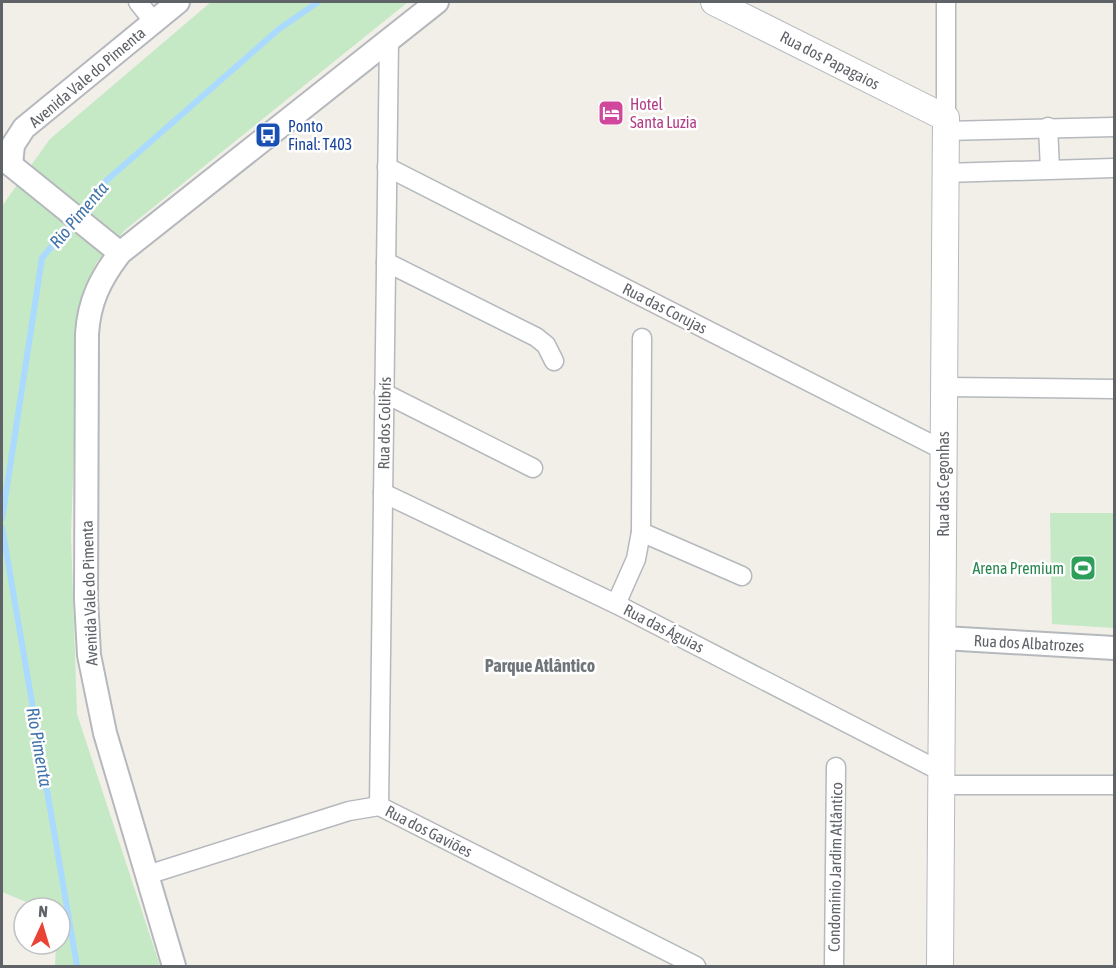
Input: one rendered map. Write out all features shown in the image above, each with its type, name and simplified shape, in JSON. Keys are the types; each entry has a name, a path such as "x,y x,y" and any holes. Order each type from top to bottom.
{"main road":[{"name":"Rua dos Papagaios","path":"714,2 946,125"},
{"name":"Rua das Cegonhas","path":"940,966 946,125"}],"street":[{"path":"138,2 153,21"},
{"name":"Avenida Vale do Pimenta","path":"120,253 34,184 6,165 20,132 177,2"},
{"name":"Avenida Vale do Pimenta","path":"174,966 105,733 89,655 86,599 88,321 97,288 120,253 437,2"},
{"name":"Rua das Cegonhas","path":"946,2 946,125"},
{"name":"Rua dos Colibrís","path":"379,806 389,40"},
{"path":"946,125 1114,127"},
{"path":"1048,128 1050,169"},
{"name":"Rua das Corujas","path":"387,167 944,450"},
{"path":"945,173 1114,168"},
{"path":"386,262 536,337 546,345 554,361"},
{"path":"616,604 636,559 641,532 642,338"},
{"path":"944,387 1114,388"},
{"path":"384,393 533,468"},
{"name":"Rua das Águias","path":"382,493 616,604 942,778"},
{"path":"641,532 742,576"},
{"name":"Rua dos Albatrozes","path":"943,638 1114,648"},
{"name":"Condomínio Jardim Atlântico","path":"834,966 836,767"},
{"path":"942,778 1114,785"},
{"name":"Rua dos Gaviões","path":"147,874 349,811 379,806 696,966"}],"green space":[{"path":"211,2 408,2 125,230 97,262 84,288 78,329 71,535 77,714 160,966 55,966 55,956 72,956 72,896 12,896 2,892 2,206 50,139"},
{"name":"Arena Premium","path":"1050,513 1114,513 1114,628 1052,624"}],"waterway":[{"name":"Rio Pimenta","path":"79,214 107,180 279,29 318,2"},
{"name":"Rio Pimenta","path":"2,519 42,258 72,222"},
{"name":"Rio Pimenta","path":"2,527 77,966"}],"place":[{"name":"Hotel Santa Luzia","path":"611,113"},
{"name":"Ponto Final: T403","path":"268,135"},
{"name":"Arena Premium","path":"1083,568"}],"district":[{"name":"Parque Atlântico","path":"540,666"}]}
